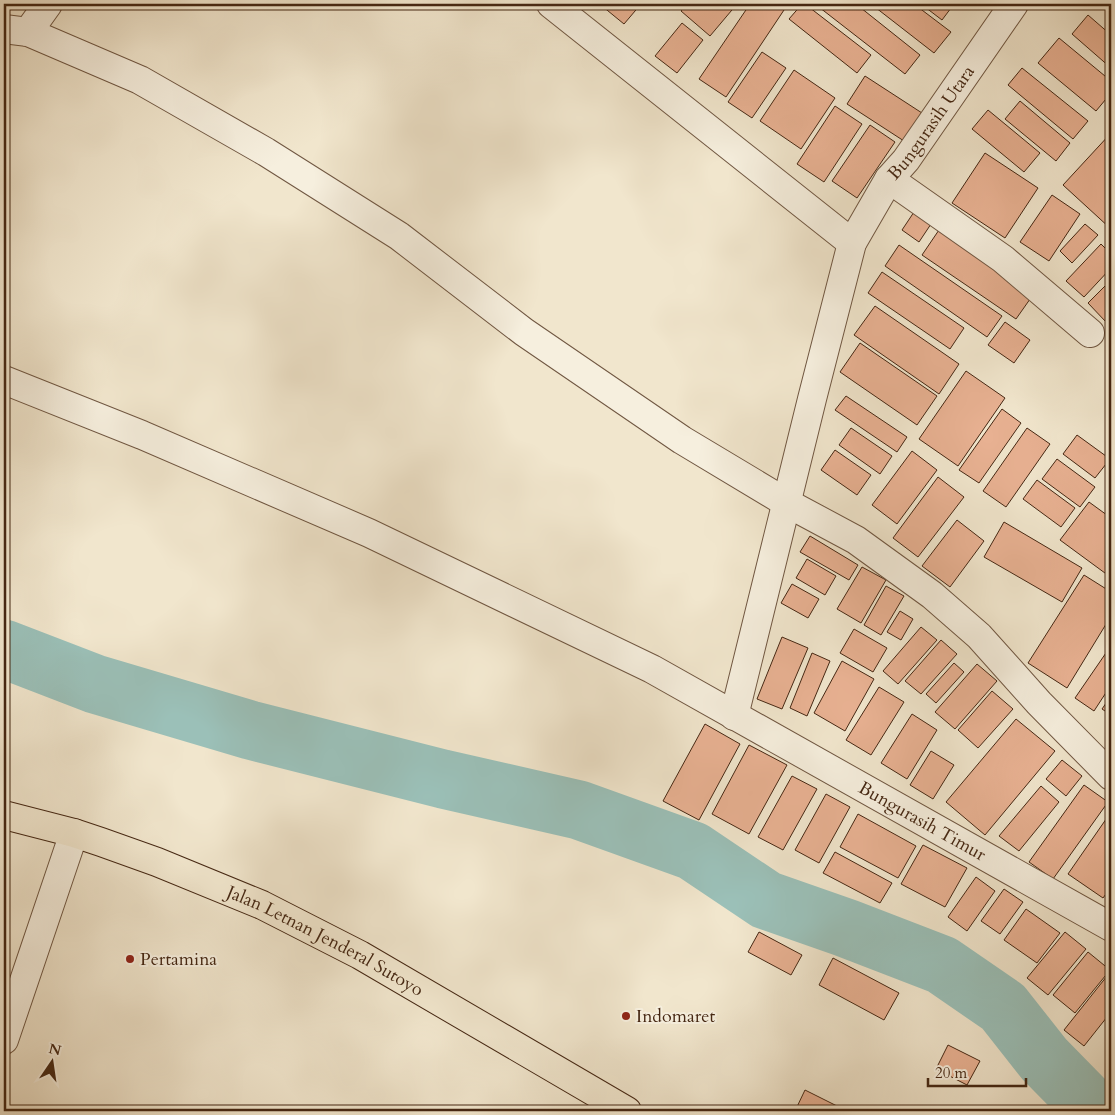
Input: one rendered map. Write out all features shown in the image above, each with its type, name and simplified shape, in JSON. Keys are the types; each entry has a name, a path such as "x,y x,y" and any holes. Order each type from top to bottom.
{"highway":[{"name":"Jalan Letnan Jenderal Sutoyo","path":"4,815 74,833 157,862 262,905 360,955 627,1111"}],"street":[{"path":"48,4 16,30 140,80 266,152 399,236 524,332 682,440 787,503 856,540 932,595 978,636 1111,776"},
{"path":"551,4 852,243"},
{"name":"Bungurasih Utara","path":"734,716 852,243 889,179 906,160 1014,4"},
{"path":"889,179 1003,259 1090,333"},
{"name":"Bungurasih Timur","path":"4,380 142,435 369,533 652,669 1111,927"},
{"path":"4,1040 74,833"}],"building":[{"path":"604,4 641,4 624,24 602,6"},
{"path":"687,4 737,4 710,36 681,11"},
{"path":"750,4 788,4 726,97 699,79"},
{"path":"802,4 805,4 871,55 857,73 789,19"},
{"path":"815,4 856,4 920,55 905,74"},
{"path":"871,4 914,4 951,32 934,53"},
{"path":"921,4 954,4 942,20"},
{"path":"1088,15 1111,35 1111,68 1072,34"},
{"path":"682,23 703,40 677,73 655,56"},
{"path":"1059,38 1111,81 1111,93 1096,111 1038,63"},
{"path":"762,52 786,68 752,118 728,102"},
{"path":"1022,68 1088,121 1073,139 1008,85"},
{"path":"794,70 835,98 801,149 760,121"},
{"path":"865,76 922,113 904,141 847,104"},
{"path":"1020,101 1070,143 1056,161 1005,119"},
{"path":"835,106 862,124 824,182 797,164"},
{"path":"988,110 1040,153 1024,172 972,129"},
{"path":"870,125 895,142 857,198 832,181"},
{"path":"1111,133 1111,229 1063,185"},
{"path":"985,153 1038,188 1005,238 952,203"},
{"path":"1052,195 1080,214 1049,261 1020,242"},
{"path":"914,212 931,224 919,242 902,230"},
{"path":"1085,224 1098,235 1072,263 1060,251"},
{"path":"941,227 1035,292 1016,319 922,255"},
{"path":"1101,244 1111,254 1111,268 1084,297 1066,281"},
{"path":"899,245 1002,316 987,337 885,266"},
{"path":"882,272 964,328 950,349 868,293"},
{"path":"1111,280 1111,317 1106,322 1088,303"},
{"path":"875,306 959,364 939,394 854,335"},
{"path":"1005,322 1030,340 1014,363 988,345"},
{"path":"860,343 937,396 917,425 840,372"},
{"path":"966,371 1005,398 958,466 919,439"},
{"path":"846,396 907,437 897,452 835,410"},
{"path":"1002,409 1021,423 979,483 959,470"},
{"path":"851,428 892,456 880,474 839,445"},
{"path":"1027,428 1050,444 1006,507 983,491"},
{"path":"1077,435 1110,459 1095,478 1063,454"},
{"path":"835,450 871,475 857,495 821,470"},
{"path":"912,451 937,470 897,524 872,505"},
{"path":"1057,459 1095,487 1080,507 1042,479"},
{"path":"938,477 964,497 918,557 893,538"},
{"path":"1037,480 1075,508 1061,527 1023,499"},
{"path":"1089,502 1111,518 1111,573 1109,576 1060,540"},
{"path":"957,520 984,541 950,587 922,566"},
{"path":"1004,522 1082,568 1062,602 984,557"},
{"path":"810,536 858,565 849,580 800,552"},
{"path":"807,559 836,576 825,595 796,578"},
{"path":"862,567 886,580 861,623 837,609"},
{"path":"1084,575 1111,592 1111,616 1067,688 1028,663"},
{"path":"792,584 819,599 808,618 781,603"},
{"path":"886,586 904,596 881,635 864,625"},
{"path":"900,611 913,619 901,640 887,632"},
{"path":"921,627 937,640 898,684 883,671"},
{"path":"854,629 887,648 873,672 840,653"},
{"path":"782,637 808,648 782,709 757,699"},
{"path":"941,640 957,654 921,694 905,681"},
{"path":"1108,650 1111,652 1111,685 1094,711 1075,698"},
{"path":"812,653 830,661 807,716 790,708"},
{"path":"842,661 874,679 845,731 814,713"},
{"path":"954,663 964,672 936,703 926,694"},
{"path":"977,664 997,681 955,729 935,712"},
{"path":"879,687 904,702 871,755 846,740"},
{"path":"992,691 1013,709 978,748 958,730"},
{"path":"1111,696 1111,715 1102,709"},
{"path":"912,714 937,730 907,779 881,763"},
{"path":"1016,719 1055,751 985,835 946,802"},
{"path":"705,724 740,744 699,820 663,801"},
{"path":"749,745 787,765 749,834 712,814"},
{"path":"931,751 954,765 933,799 910,785"},
{"path":"1062,760 1082,776 1066,796 1046,779"},
{"path":"792,776 817,789 783,850 758,837"},
{"path":"1084,785 1108,802 1053,879 1029,862"},
{"path":"1041,786 1059,802 1019,851 999,836"},
{"path":"826,794 850,807 819,863 795,850"},
{"path":"1111,812 1111,887 1103,898 1068,874"},
{"path":"858,814 916,846 898,878 840,847"},
{"path":"923,845 967,868 945,907 901,884"},
{"path":"835,852 892,883 880,903 823,873"},
{"path":"976,877 995,891 967,931 948,917"},
{"path":"1004,889 1023,902 1000,934 981,921"},
{"path":"1026,909 1060,933 1037,963 1004,940"},
{"path":"759,932 802,955 791,975 748,952"},
{"path":"1065,932 1086,949 1048,995 1027,978"},
{"path":"1088,952 1110,970 1075,1013 1053,995"},
{"path":"833,958 899,993 884,1020 819,985"},
{"path":"1111,971 1111,1012 1084,1046 1064,1030"},
{"path":"948,1045 980,1061 967,1085 936,1069"},
{"path":"805,1090 847,1111 795,1111"}],"waterway":[{"path":"4,649 95,684 250,730 443,779 579,810 693,851 766,900 942,965 1003,1007 1044,1059 1095,1111"}],"place":[{"name":"Pertamina","path":"130,959"},
{"name":"Indomaret","path":"626,1016"}]}
